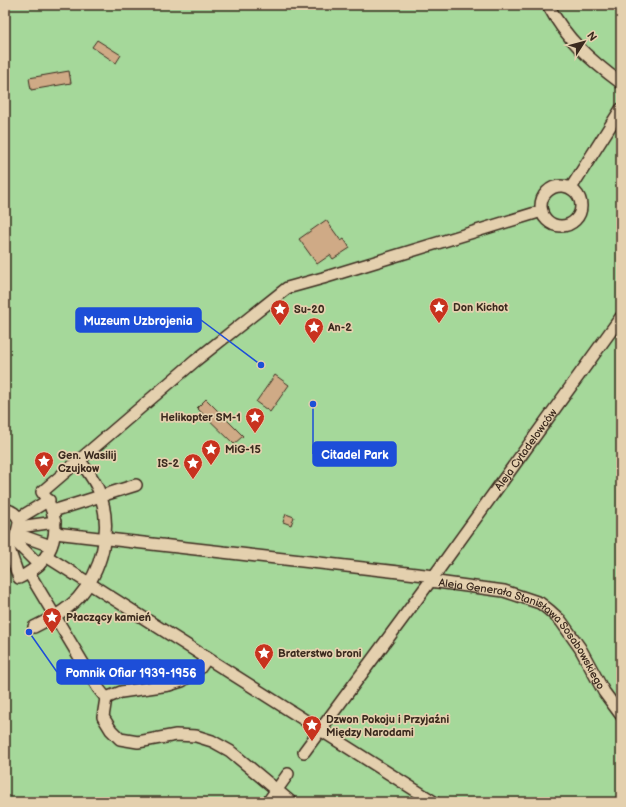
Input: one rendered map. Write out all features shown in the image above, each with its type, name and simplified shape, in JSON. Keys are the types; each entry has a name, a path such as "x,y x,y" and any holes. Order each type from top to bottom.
{"street":[{"path":"548,5 557,22 576,45 597,65 621,83"},
{"path":"571,188 621,109"},
{"path":"560,186 571,188 578,196 581,206 578,217 570,224 559,226 548,221 542,211 542,199 549,190 560,186"},
{"path":"5,509 14,512 13,534 19,578 29,573 39,565 49,551 54,533 54,516 49,500 42,492 195,361 287,288 542,211"},
{"name":"Aleja Cytadelowców","path":"304,752 621,317"},
{"path":"34,627 55,616 78,598 89,583 102,555 104,538 104,509 101,496 88,470 79,460"},
{"path":"13,534 101,496 136,485"},
{"path":"13,534 49,500"},
{"name":"Aleja Generała Stanisława Sosabowskiego","path":"54,533 432,578 504,591 540,603 561,621 580,648 604,692 621,715"},
{"path":"13,534 49,551 89,583 434,802"},
{"path":"13,534 39,565"},
{"path":"29,573 98,688 106,698 103,717 120,739 138,742 176,735 196,736 212,741 230,751 291,802"},
{"path":"106,698 121,692 169,685 182,680 200,668 208,658"},
{"path":"268,802 288,774"}],"green space":[{"path":"5,5 621,5 621,802 5,802"}],"building":[{"path":"97,40 121,55 116,63 92,47"},
{"path":"69,71 71,83 31,90 29,78"},
{"path":"326,220 341,241 344,239 350,248 333,259 330,255 317,264 299,239"},
{"path":"275,375 289,385 270,412 256,402"},
{"path":"206,399 243,436 234,444 197,408"},
{"path":"286,514 294,517 291,525 283,522"}],"place":[{"name":"Don Kichot","path":"439,324"},
{"name":"Su-20","path":"280,326"},
{"name":"An-2","path":"314,344"},
{"name":"Muzeum Uzbrojenia","path":"261,365"},
{"name":"Citadel Park","path":"313,404"},
{"name":"Helikopter SM-1","path":"255,434"},
{"name":"MiG-15","path":"211,466"},
{"name":"Gen. Wasilij Czujkow","path":"44,478"},
{"name":"IS-2","path":"193,480"},
{"name":"Pomnik Ofiar 1939-1956","path":"29,632"},
{"name":"Płaczący kamień","path":"52,634"},
{"name":"Braterstwo broni","path":"264,670"},
{"name":"Dzwon Pokoju i Przyjaźni Między Narodami","path":"312,742"}]}
